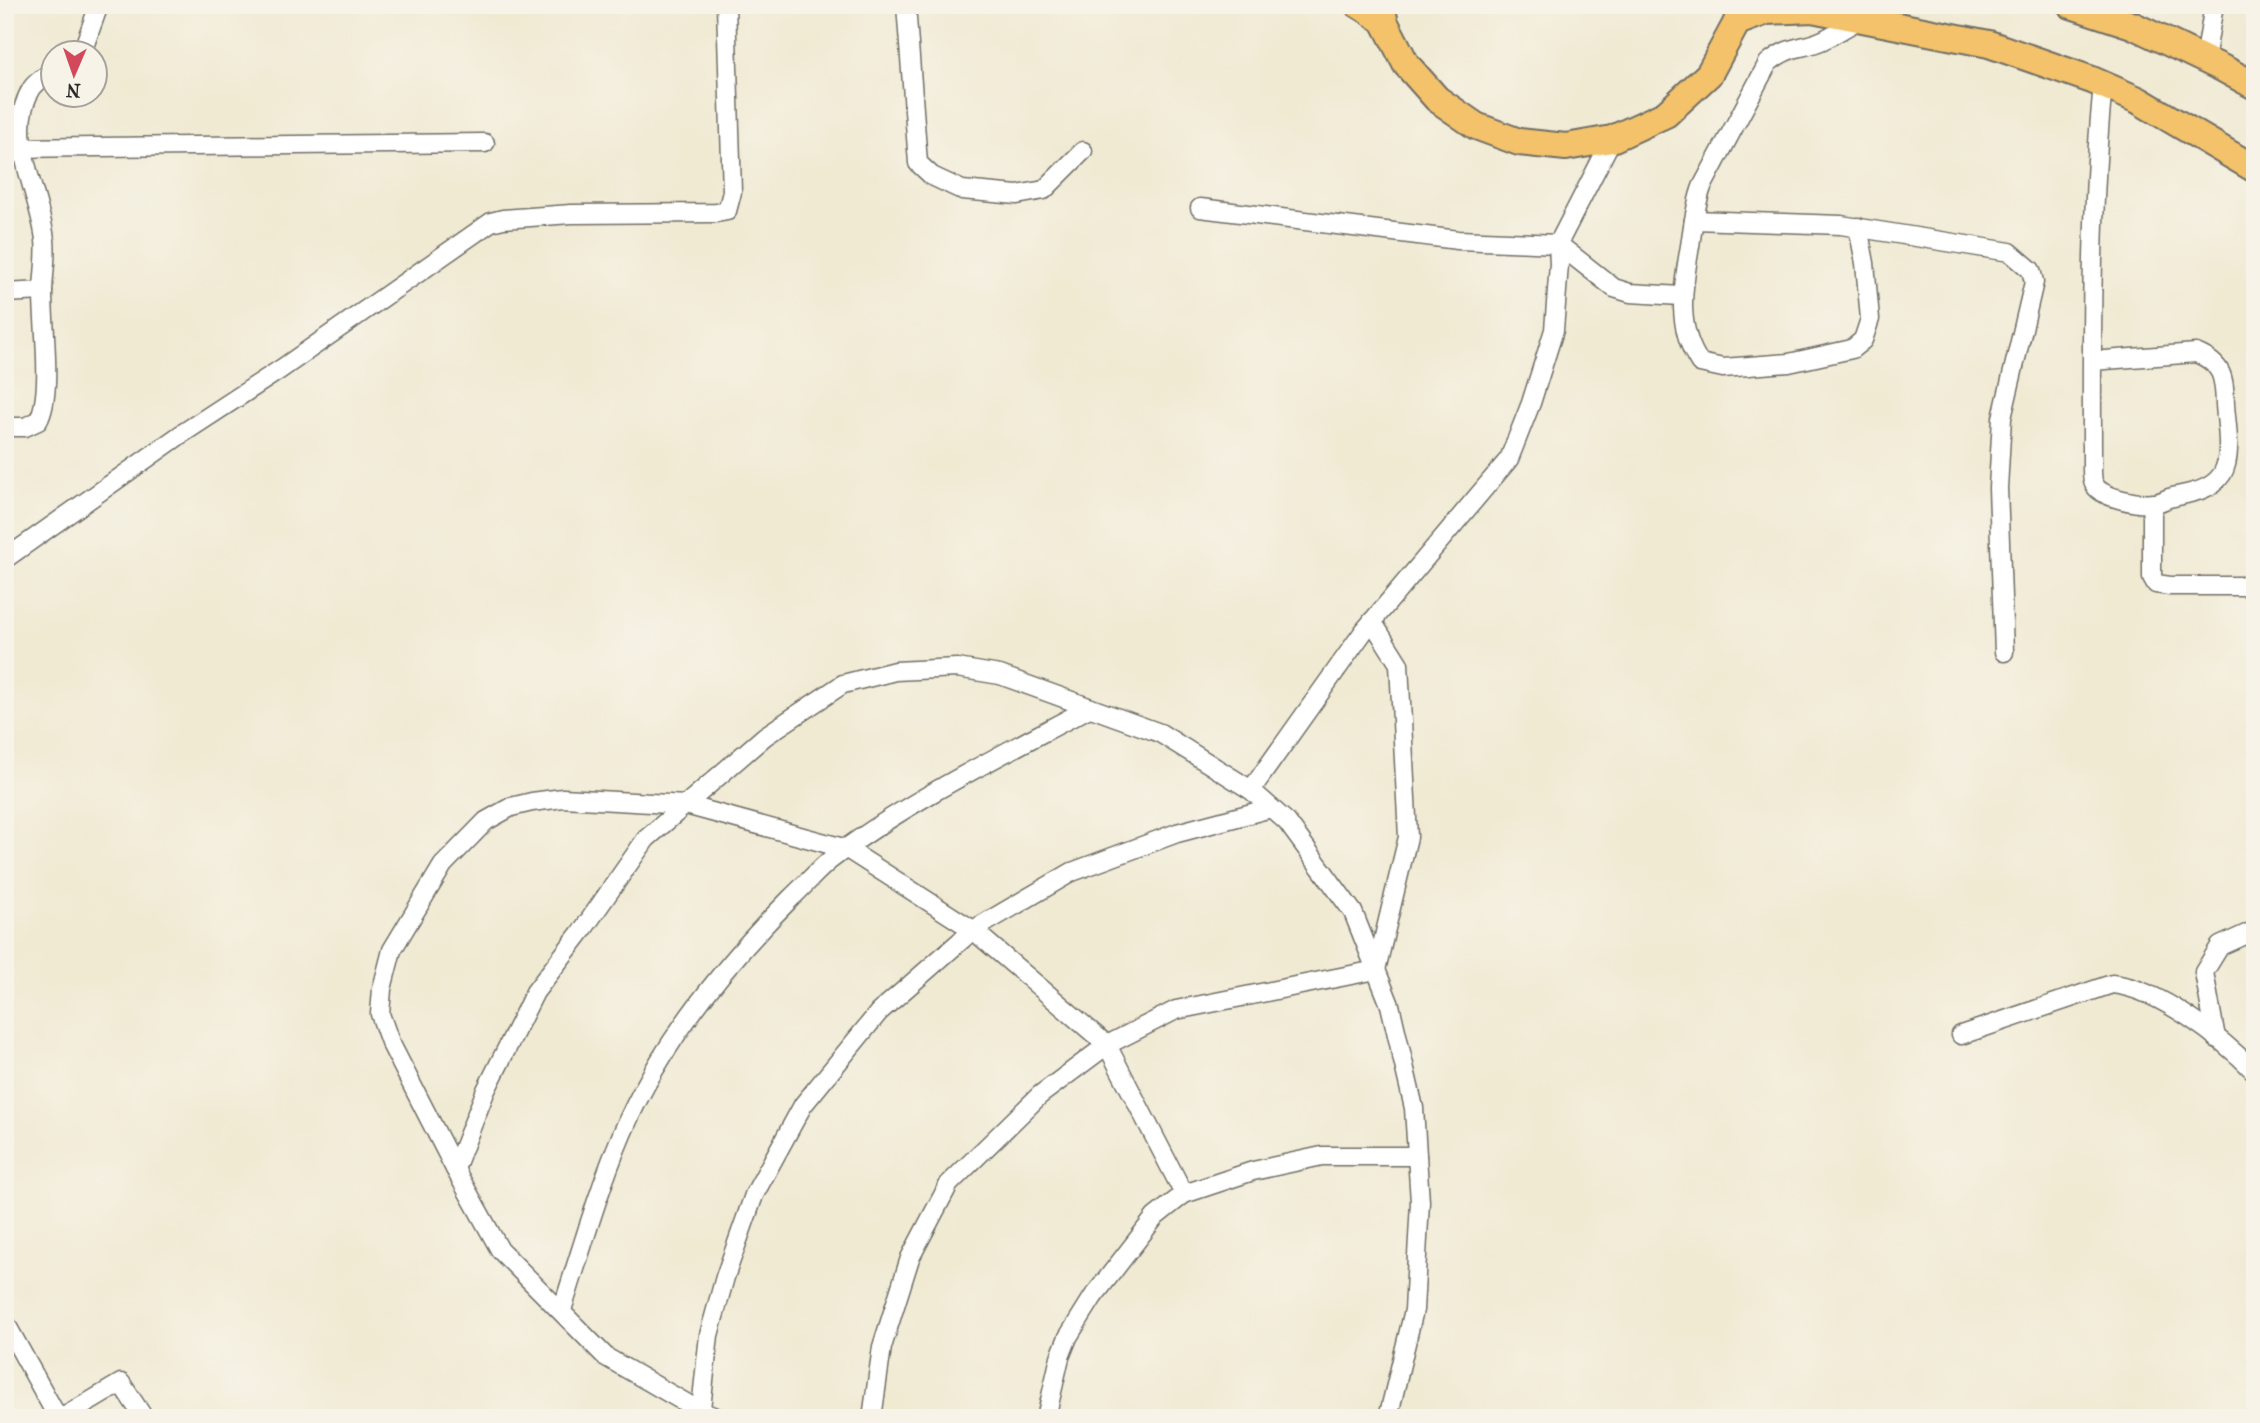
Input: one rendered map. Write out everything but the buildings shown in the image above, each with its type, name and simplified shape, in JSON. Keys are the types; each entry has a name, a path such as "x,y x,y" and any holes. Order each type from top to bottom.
{"highway":[{"path":"2071,5 2132,24 2255,86"},
{"path":"1383,14 1406,64 1437,99 1476,126 1520,142 1566,146 1612,139 1666,114 1709,74 1739,14 1812,9 1989,44 2138,100 2255,169"}],"main road":[{"path":"1356,5 1383,14"}],"street":[{"path":"87,38 99,5"},
{"path":"5,559 180,435 281,369 491,222 571,214 727,211 732,192 726,5"},
{"path":"906,5 918,163 932,176 962,190 1017,195 1044,190 1083,151"},
{"path":"2205,60 2214,5"},
{"path":"1858,227 1865,263 1870,319 1863,340 1852,349 1789,363 1723,368 1700,363 1690,348 1681,296 1702,187 1769,63 1780,53 1821,41 1862,18"},
{"path":"5,427 38,422 46,400 43,291 46,242 14,148 26,101 33,85 38,81"},
{"path":"2092,361 2196,353 2207,357 2217,366 2224,378 2227,461 2222,474 2199,492 2152,504 2111,497 2101,493 2093,484 2092,361 2097,142 2102,85"},
{"path":"1251,790 1372,621 1509,459 1531,403 1554,330 1558,244 1612,139"},
{"path":"14,148 485,143"},
{"path":"1200,208 1458,240 1558,244 1614,288 1629,293 1681,296"},
{"path":"1694,220 1858,227 2010,252 2031,270 2034,282 2002,418 1998,488 2004,652"},
{"path":"5,293 43,291"},
{"path":"2152,504 2152,576 2157,584 2255,586"},
{"path":"1372,621 1399,664 1408,838 1376,970"},
{"path":"455,1169 486,1090 535,992 646,839 765,736 843,684 895,671 957,668 1000,675 1160,733 1251,790 1287,822 1353,912 1390,1005 1414,1108 1420,1202 1414,1310 1388,1418"},
{"path":"562,1310 600,1191 623,1132 650,1080 688,1018 751,939 828,862 893,817 1089,708"},
{"path":"718,1418 700,1414 606,1357 500,1250 390,1042 380,1014 382,989 392,950 443,865 486,821 512,807 563,798 686,805 847,849 972,930 1107,1045 1184,1194"},
{"path":"700,1414 709,1335 725,1277 754,1195 803,1105 879,1012 972,930 1072,872 1177,833 1271,808"},
{"path":"2216,1038 2204,972 2221,946 2255,930"},
{"path":"872,1418 882,1346 910,1258 949,1184 1040,1095 1107,1045 1175,1010 1376,970"},
{"path":"1961,1035 2112,984 2138,989 2194,1020 2255,1072"},
{"path":"1046,1418 1060,1357 1074,1327 1093,1297 1155,1217 1184,1194 1252,1171 1322,1156 1417,1156"},
{"path":"5,1322 60,1418 121,1383 144,1418"}]}
